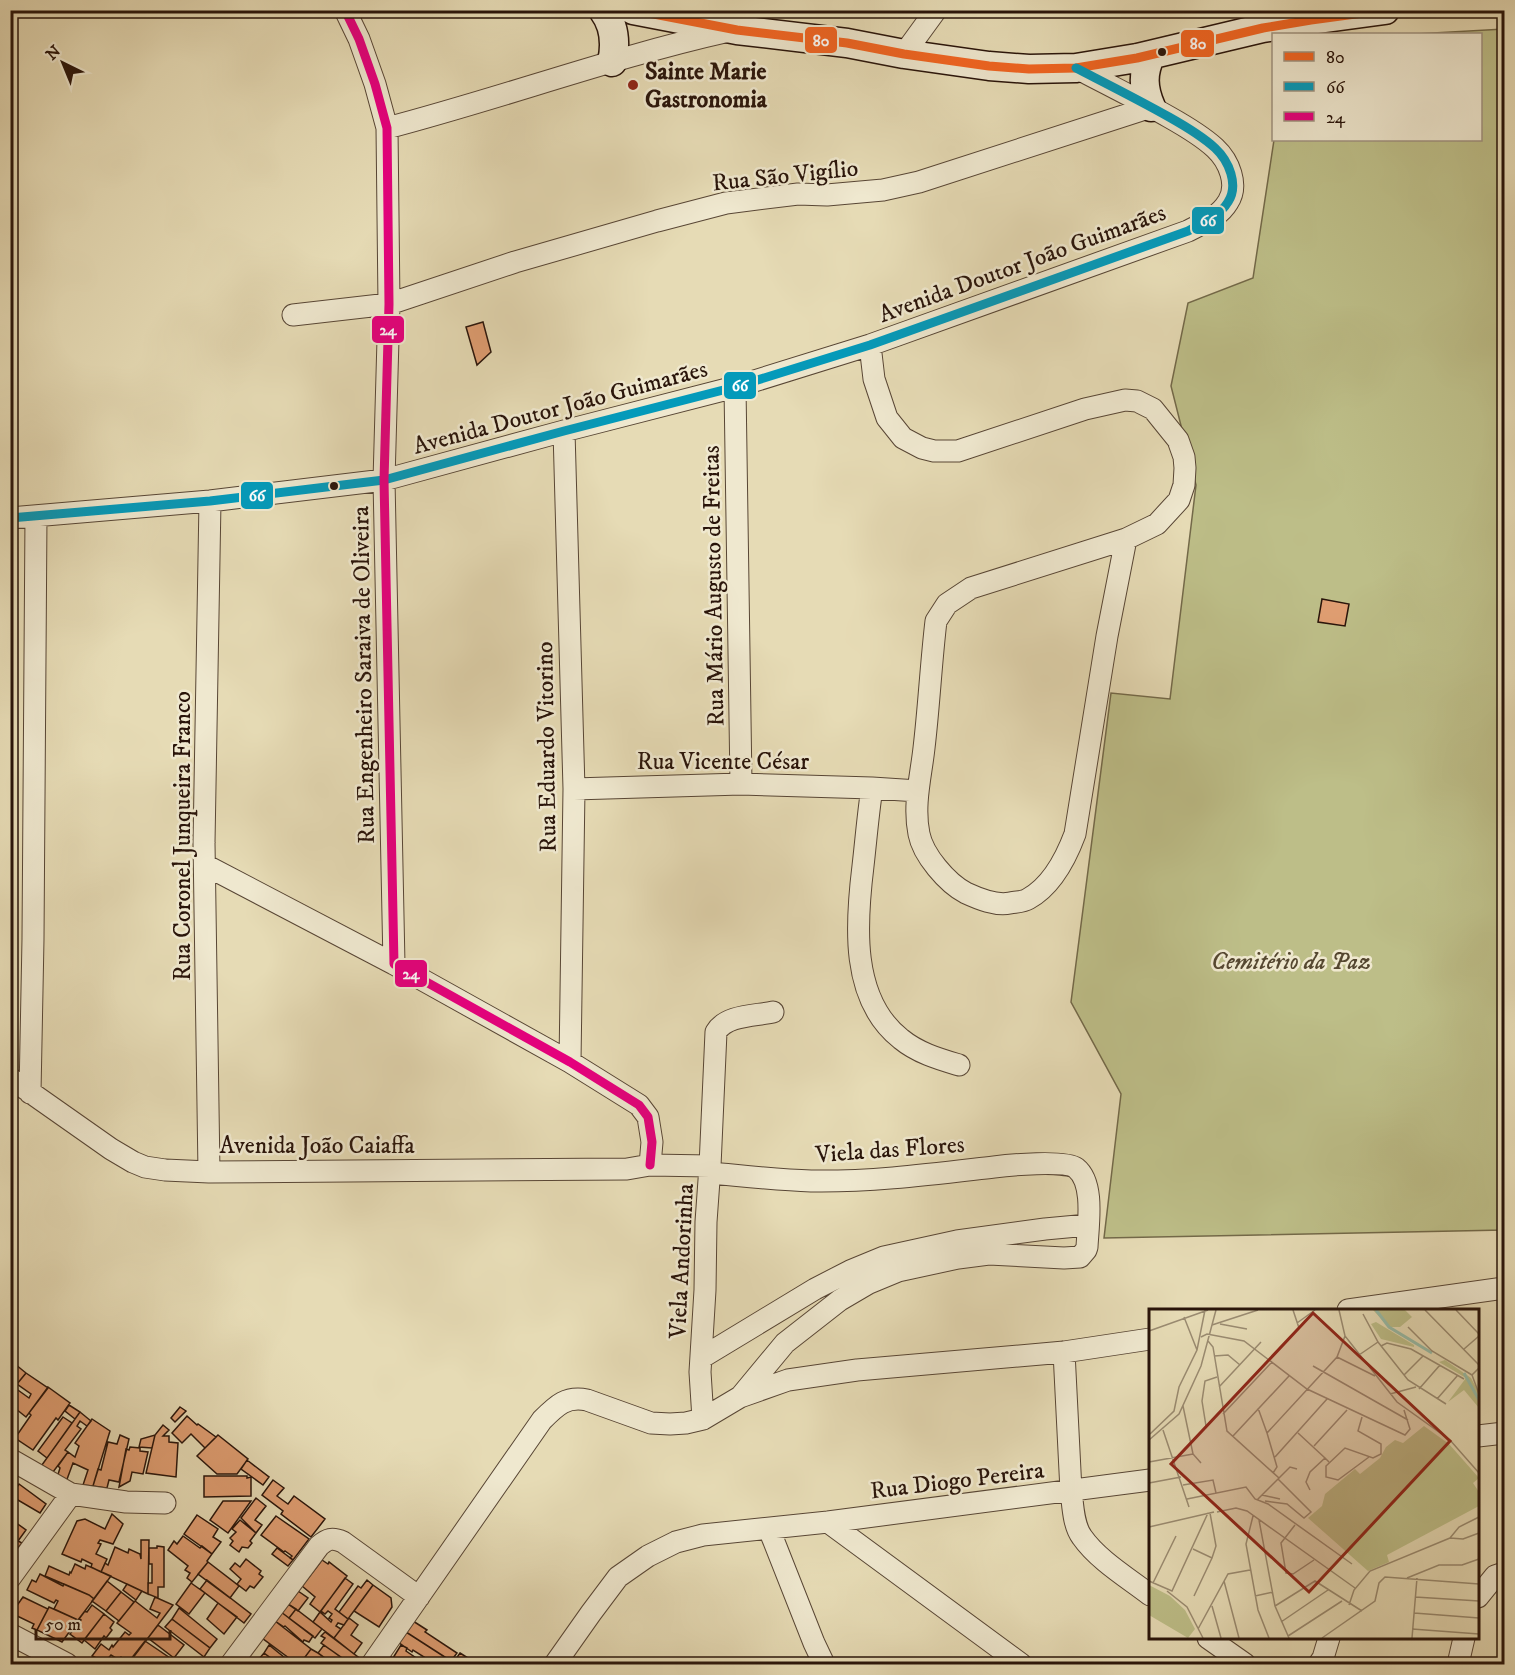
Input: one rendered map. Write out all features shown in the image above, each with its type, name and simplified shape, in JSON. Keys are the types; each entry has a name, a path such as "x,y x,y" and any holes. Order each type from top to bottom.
{"main road":[{"path":"603,10 614,33 612,62"},
{"path":"633,10 736,30 1029,69 1076,68 1151,55 1263,28 1385,10"},
{"path":"1151,55 1144,78 1151,107"}],"street":[{"name":"Rua Engenheiro Saraiva de Oliveira","path":"345,10 359,39 387,128 389,304 384,480 394,964"},
{"path":"904,54 936,10"},
{"path":"387,128 450,112 670,45 736,30"},
{"name":"Avenida Doutor João Guimarães","path":"10,518 210,501 384,480 735,387 870,345 1188,231 1217,216 1228,204 1232,196 1233,185 1226,163 1216,149 1192,131 1151,107 1076,68"},
{"name":"Rua São Vigílio","path":"293,315 389,304 514,262 726,203 798,194 827,195 883,190 919,182 1151,107"},
{"path":"870,345 874,379 886,418 903,438 922,448 934,452 958,451 1085,409 1125,400 1137,401 1153,409 1178,440 1184,457 1184,485 1179,500 1157,524 1126,539 971,588 947,604 936,621 918,791 919,834 924,849 934,864 960,889 981,900 1006,904 1027,899 1044,886 1059,868 1069,850 1075,834 1107,636 1126,539"},
{"name":"Rua Mário Augusto de Freitas","path":"735,387 741,784"},
{"name":"Rua Eduardo Vitorino","path":"564,431 574,789 570,1062"},
{"name":"Rua Coronel Junqueira Franco","path":"209,1172 204,843 210,501"},
{"path":"30,1093 36,516"},
{"name":"Rua Vicente César","path":"574,789 741,784 918,791"},
{"path":"872,788 859,894 857,931 866,984 885,1023 898,1038 924,1054 959,1065"},
{"path":"205,865 394,964 570,1062 639,1105 648,1117 651,1135 650,1165"},
{"path":"711,1170 716,1032 729,1020 772,1012"},
{"name":"Avenida João Caiaffa","path":"10,1078 111,1149 133,1162 165,1170 209,1172 627,1169 650,1165"},
{"name":"Viela Andorinha","path":"650,1165 711,1170 706,1222 701,1358 703,1419"},
{"name":"Viela das Flores","path":"711,1170 812,1181 895,1179 1003,1166 1072,1165 1081,1173 1087,1185 1088,1225"},
{"path":"701,1358 815,1289 884,1257 957,1241 1088,1225 1087,1247 1080,1257 989,1254 898,1271 869,1283 840,1300 785,1343 740,1397"},
{"path":"1362,1309 1504,1288"},
{"path":"372,1665 542,1420 560,1403 576,1398 651,1423 686,1423 703,1419 740,1397 788,1380 857,1370 1064,1352 1149,1339"},
{"path":"1064,1352 1071,1491 1074,1513 1081,1536 1103,1560 1149,1594"},
{"path":"1479,1436 1504,1433"},
{"path":"10,1459 71,1494 126,1502 165,1503"},
{"name":"Rua Diogo Pereira","path":"555,1665 618,1577 648,1556 676,1542 703,1535 828,1522 1149,1480"},
{"path":"10,1578 71,1494"},
{"path":"828,1522 1021,1665"},
{"path":"769,1529 824,1665"},
{"path":"231,1665 319,1546 329,1539 343,1542 419,1597"},
{"path":"1479,1596 1495,1576 1504,1573"},
{"path":"10,1634 67,1665"},
{"path":"1209,1639 1245,1665"},
{"path":"1319,1665 1329,1639"},
{"path":"1458,1665 1464,1639"}],"green space":[{"name":"Cemitério da Paz","path":"1504,29 1504,1230 1104,1238 1121,1094 1071,1002 1111,693 1170,699 1196,485 1171,386 1188,303 1253,278 1274,141 1482,141 1482,33 1433,33"}],"building":[{"path":"483,322 491,352 477,365 466,327"},
{"path":"1322,599 1349,604 1345,626 1318,622"},
{"path":"10,1360 26,1373 17,1384 10,1380"},
{"path":"26,1373 48,1388 26,1417 10,1403 10,1395 15,1388 29,1398 31,1394 17,1384"},
{"path":"48,1387 70,1403 33,1450 15,1438 31,1415 29,1413"},
{"path":"69,1405 80,1412 75,1419 65,1411"},
{"path":"180,1407 186,1411 175,1422 171,1418"},
{"path":"80,1412 91,1421 87,1426 80,1421 77,1426 81,1429 65,1450 68,1452 50,1476 39,1469"},
{"path":"187,1416 216,1437 205,1448 191,1434 182,1443 172,1433"},
{"path":"63,1417 72,1423 47,1458 38,1451"},
{"path":"92,1419 110,1431 93,1486 83,1485 88,1470 73,1463 66,1482 56,1481 60,1468 58,1466 68,1452 75,1457 79,1446 75,1443"},
{"path":"163,1425 169,1430 163,1436 169,1436 169,1442 178,1443 176,1477 146,1473 155,1435"},
{"path":"120,1435 129,1439 119,1482 109,1480 107,1488 93,1486 98,1469 101,1470 108,1442 117,1444"},
{"path":"155,1435 152,1448 139,1447 141,1439"},
{"path":"218,1435 248,1459 237,1474 217,1474 197,1456"},
{"path":"130,1447 148,1452 143,1474 132,1472 130,1481 119,1487 126,1449 129,1450"},
{"path":"247,1460 269,1477 263,1485 241,1469"},
{"path":"204,1476 251,1477 251,1496 204,1497"},
{"path":"273,1480 284,1488 277,1496 288,1504 294,1496 325,1519 311,1537 281,1514 283,1511 262,1495"},
{"path":"19,1484 46,1504 40,1513 11,1496"},
{"path":"256,1498 266,1506 255,1520 262,1525 256,1533 241,1518"},
{"path":"223,1501 251,1501 228,1533 210,1520"},
{"path":"112,1514 123,1524 113,1544 100,1540 98,1543 101,1544 96,1554 107,1559 101,1572 82,1559 81,1562 62,1554 77,1521 85,1519 105,1529"},
{"path":"197,1515 218,1529 213,1537 221,1542 212,1554 184,1534"},
{"path":"276,1516 309,1539 293,1560 290,1558 292,1556 261,1535"},
{"path":"240,1520 256,1533 248,1548 242,1547 239,1552 230,1545 233,1541 230,1538 236,1532 232,1529"},
{"path":"15,1522 26,1530 18,1541 22,1543 13,1554 10,1553 10,1528"},
{"path":"183,1536 212,1554 192,1582 187,1578 190,1573 185,1570 188,1566 168,1550 174,1541 177,1544"},
{"path":"141,1540 149,1540 148,1594 101,1572 105,1563 108,1565 115,1547 128,1553 129,1549 140,1554 141,1559"},
{"path":"157,1546 164,1547 164,1587 158,1587 158,1598 148,1594 148,1583 152,1583 149,1548 157,1548"},
{"path":"277,1548 293,1560 288,1566 272,1554"},
{"path":"246,1559 261,1571 259,1574 263,1577 254,1588 250,1586 246,1591 237,1584 241,1579 230,1569 235,1563 240,1567"},
{"path":"322,1560 328,1564 329,1562 347,1576 320,1612 310,1604 315,1597 302,1586"},
{"path":"208,1562 239,1586 230,1598 198,1574"},
{"path":"75,1564 85,1569 86,1565 111,1576 94,1599 45,1576 49,1566 69,1575"},
{"path":"40,1574 94,1599 78,1620 54,1609 58,1601 54,1603 27,1590 32,1580 36,1582"},
{"path":"345,1578 353,1584 335,1609 348,1619 344,1625 338,1623 336,1626 341,1629 334,1638 313,1622 320,1612 331,1622 329,1618 332,1614 328,1611 325,1614 321,1611"},
{"path":"207,1580 251,1614 244,1623 200,1589"},
{"path":"367,1580 373,1585 348,1619 339,1612 358,1586 361,1588"},
{"path":"107,1581 121,1592 106,1611 92,1601"},
{"path":"191,1583 205,1593 189,1614 176,1604"},
{"path":"127,1584 142,1591 136,1600 123,1590"},
{"path":"373,1585 391,1598 392,1607 379,1627 354,1611"},
{"path":"298,1591 308,1598 298,1611 288,1604"},
{"path":"121,1592 134,1602 119,1621 106,1611"},
{"path":"23,1597 48,1609 37,1630 32,1628 34,1624 13,1614"},
{"path":"155,1597 173,1605 129,1663 121,1657 119,1660 111,1655 105,1662 92,1656 101,1644 109,1650 125,1632 129,1635 131,1633 117,1623 135,1601 157,1618 160,1613 150,1609"},
{"path":"218,1603 237,1617 224,1634 207,1619"},
{"path":"288,1604 296,1609 289,1618 281,1612"},
{"path":"92,1605 104,1614 82,1643 70,1634 85,1611 87,1612"},
{"path":"49,1607 78,1620 62,1642 37,1630"},
{"path":"179,1608 217,1639 210,1648 172,1619"},
{"path":"296,1609 322,1629 315,1638 289,1618"},
{"path":"281,1612 313,1636 309,1642 304,1640 303,1642 285,1626 275,1621"},
{"path":"104,1614 114,1622 110,1628 112,1630 106,1638 104,1636 95,1649 84,1640"},
{"path":"349,1618 358,1625 351,1635 362,1643 354,1654 334,1638"},
{"path":"172,1619 210,1648 204,1657 165,1627"},
{"path":"275,1621 311,1649 300,1664 262,1638"},
{"path":"413,1621 427,1630 425,1632 457,1653 451,1661 406,1632"},
{"path":"158,1625 184,1645 174,1658 148,1638"},
{"path":"325,1632 358,1657 353,1664 321,1643 325,1638 321,1636"},
{"path":"406,1632 451,1661 449,1664 435,1664 398,1642"},
{"path":"145,1641 170,1658 166,1664 127,1664"},
{"path":"269,1645 289,1661 290,1659 297,1664 279,1664 264,1653"},
{"path":"324,1645 346,1661 343,1664 333,1664 318,1653"},
{"path":"401,1645 425,1664 383,1664 389,1656 393,1658"},
{"path":"311,1649 333,1664 315,1664 305,1657"},
{"path":"264,1653 279,1664 264,1664 258,1660"},
{"path":"460,1653 468,1658 464,1664 453,1663"}],"transit line":[{"name":"24","path":"345,10 359,39 387,128 389,304 384,480 394,964 570,1062 639,1105 648,1117 652,1142 650,1165"},
{"name":"80","path":"633,10 737,30 847,43 989,66 1029,69 1076,68 1137,58 1263,28 1385,10"},
{"name":"66","path":"10,518 210,501 384,480 735,387 870,345 1188,231 1220,212 1228,202 1233,188 1231,174 1220,153 1199,135 1175,120 1076,68"}],"place":[{"name":"Sainte Marie Gastronomia","path":"633,85"}]}
